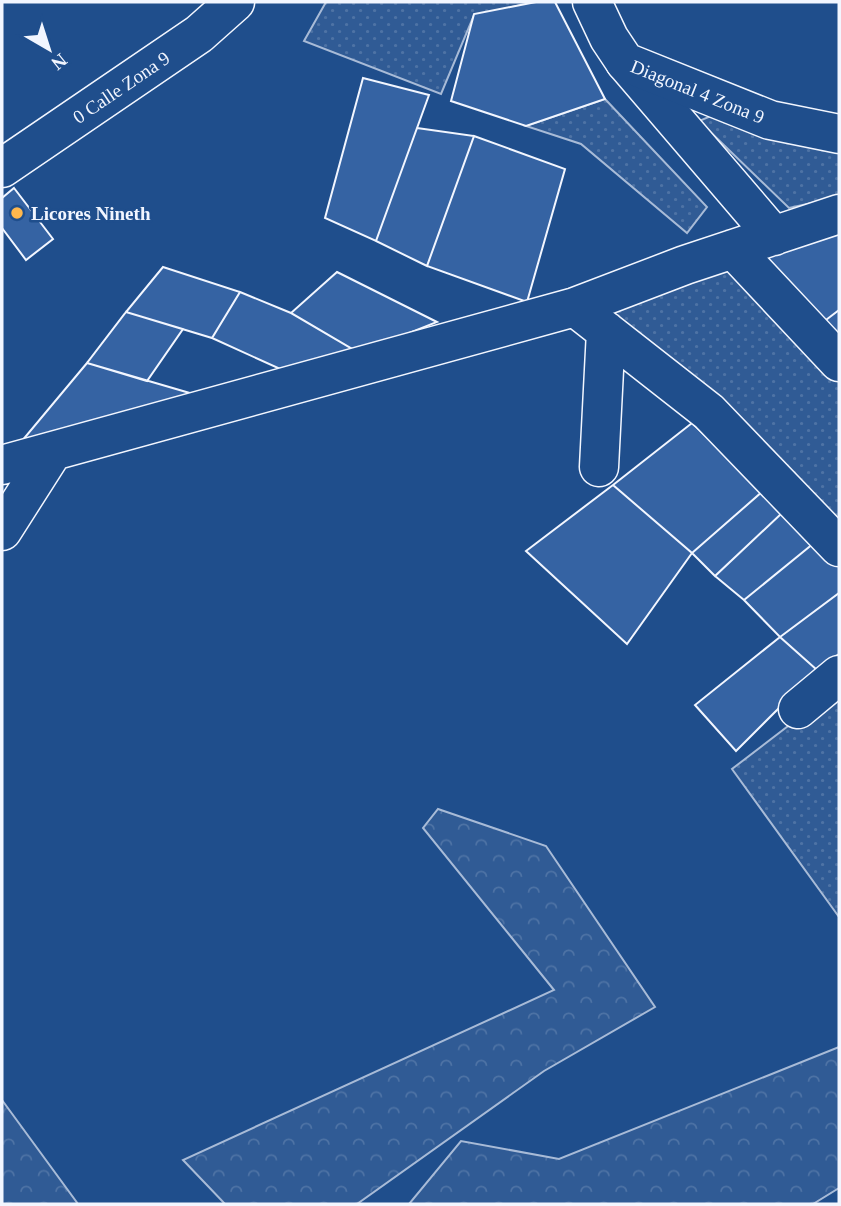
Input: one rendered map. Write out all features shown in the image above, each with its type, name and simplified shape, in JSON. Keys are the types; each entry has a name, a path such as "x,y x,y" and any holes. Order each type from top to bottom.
{"street":[{"name":"0 Calle Zona 9","path":"2,168 199,34 235,2"},
{"name":"Diagonal 4 Zona 9","path":"592,2 609,38 625,62 770,120 839,134"},
{"path":"625,62 774,236"},
{"path":"2,466 575,307 685,265 839,214"},
{"path":"733,249 839,362"},
{"path":"575,307 709,412 839,547"},
{"path":"599,467 606,331"},
{"path":"2,531 53,451"},
{"path":"798,709 839,675"}],"green space":[{"path":"326,2 536,2 474,15 441,94 304,41"},
{"path":"605,99 707,207 687,233 581,144 526,126"},
{"path":"718,113 839,143 839,197 789,208 699,121"},
{"path":"730,261 839,377 839,530 595,311"},
{"path":"839,687 839,917 732,769"},
{"path":"438,809 546,846 655,1007 544,1071 357,1204 225,1204 183,1160 554,990 423,828"},
{"path":"839,1047 839,1188 813,1204 409,1204 461,1141 559,1159"},
{"path":"2,1100 78,1204 2,1204"}],"building":[{"path":"536,2 555,2 605,99 526,126 451,101 474,14"},
{"path":"363,78 429,95 376,241 325,218"},
{"path":"417,128 474,136 427,266 376,241"},
{"path":"474,136 565,169 527,302 427,266"},
{"name":"Licores Nineth","path":"14,188 53,239 26,260 2,228 2,198"},
{"path":"839,233 839,310 822,323 761,259"},
{"path":"163,267 240,292 212,338 126,312"},
{"path":"337,272 437,322 359,353 291,313"},
{"path":"240,292 291,313 359,353 289,373 212,338"},
{"path":"839,310 839,340 822,323"},
{"path":"126,312 183,329 147,381 87,363"},
{"path":"87,363 200,396 21,442"},
{"path":"692,423 763,491 692,553 613,485"},
{"path":"613,485 692,553 627,644 526,551"},
{"path":"763,491 782,513 715,576 692,553"},
{"path":"782,513 814,543 744,600 715,576"},
{"path":"814,543 839,566 839,593 780,637 744,600"},
{"path":"839,593 839,654 817,670 780,637"},
{"path":"780,637 817,670 736,751 695,705"}],"place":[{"name":"Licores Nineth","path":"17,213"}]}
